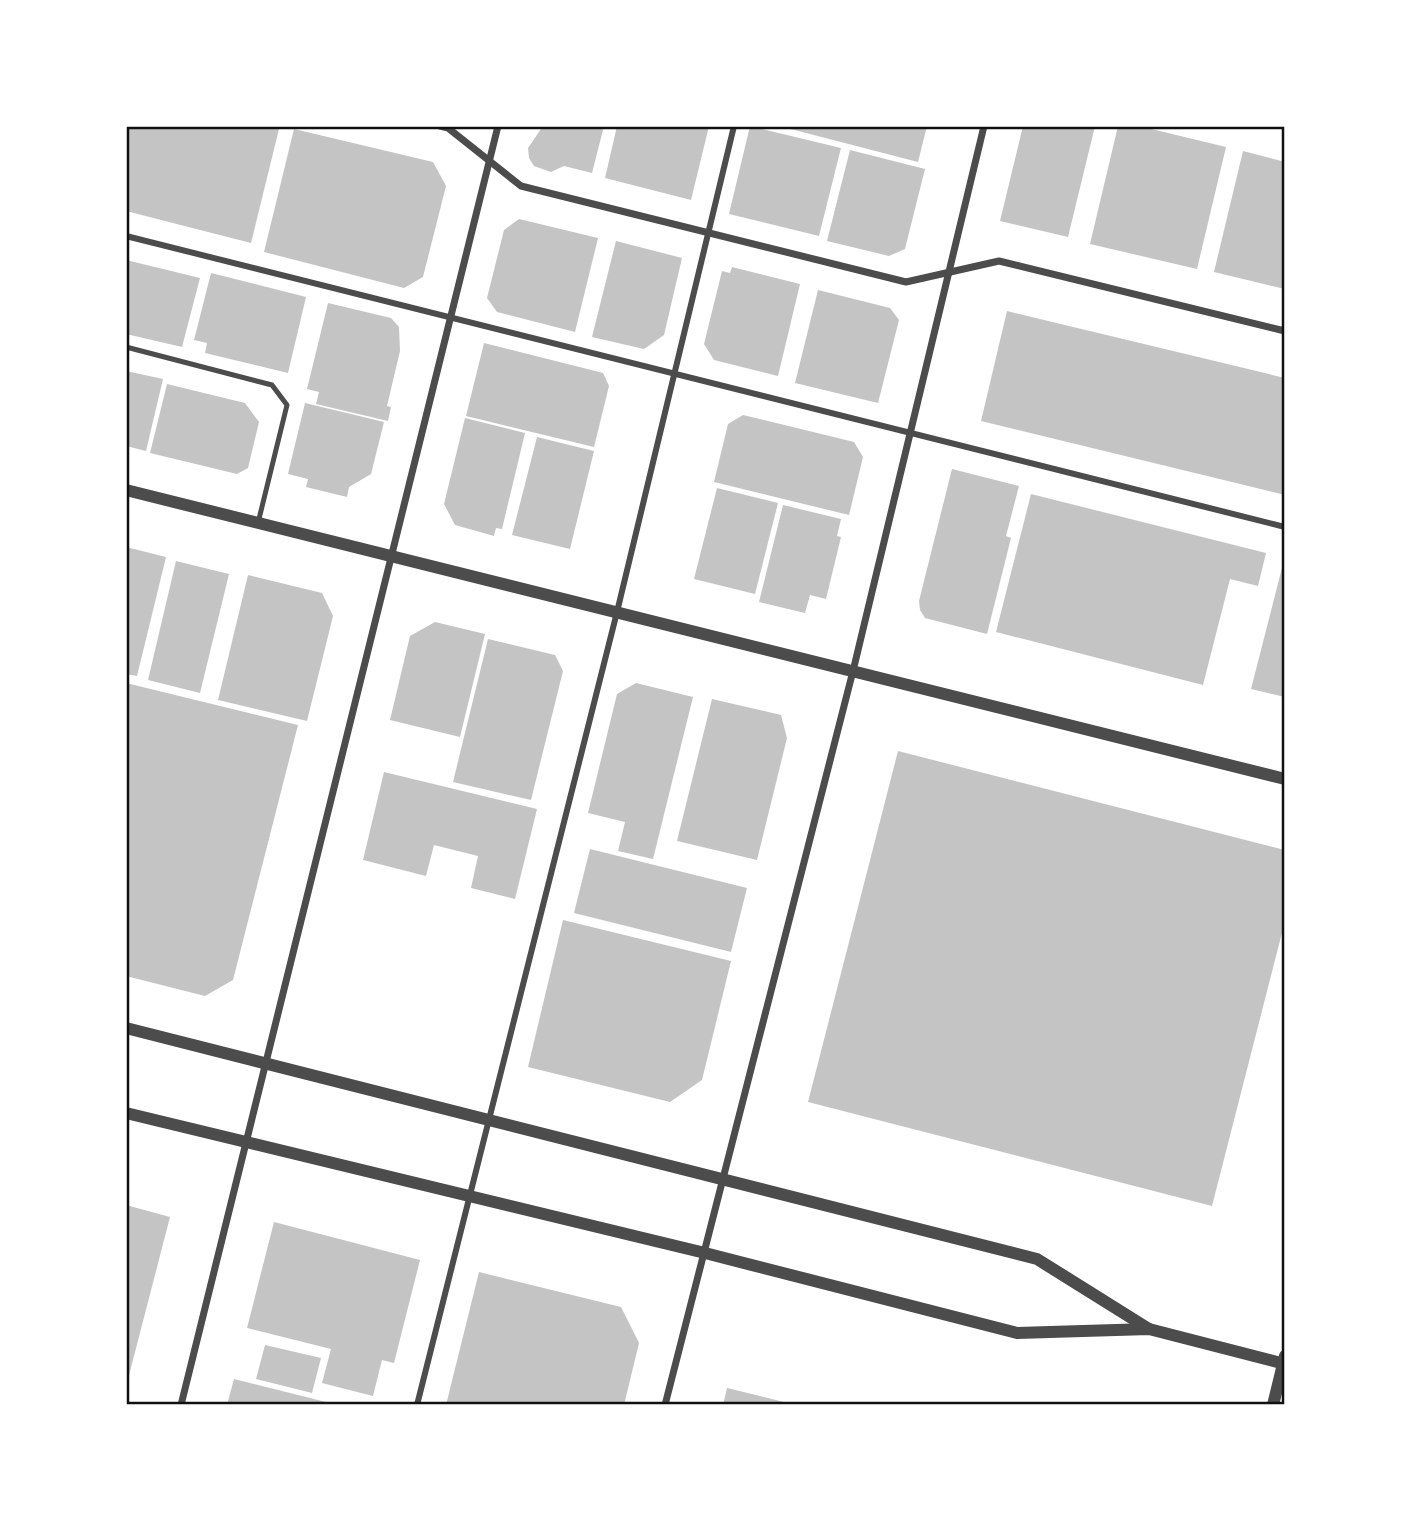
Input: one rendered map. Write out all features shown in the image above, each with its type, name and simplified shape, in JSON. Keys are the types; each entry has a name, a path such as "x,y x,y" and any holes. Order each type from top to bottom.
{"street":[{"path":"440,126 448,128 521,186 906,282 999,261 1285,331"},
{"path":"181,1405 498,126"},
{"path":"417,1405 617,612 672,374 734,126"},
{"path":"665,1405 853,671 984,126"},
{"path":"126,236 451,320 1285,527"},
{"path":"126,490 1285,779"},
{"path":"126,1028 1037,1259 1149,1329"},
{"path":"126,1113 705,1253 1017,1333 1149,1329 1284,1361 1273,1405"}],"lane":[{"path":"126,347 272,385 287,405 258,523"}],"building":[{"path":"126,126 267,126 279,129 251,243 126,211"},
{"path":"543,126 604,126 592,173 564,166 551,172 534,166 529,158 528,148"},
{"path":"617,126 709,126 691,200 605,178"},
{"path":"750,126 841,148 819,236 729,214"},
{"path":"779,126 927,126 918,162"},
{"path":"1023,126 1095,126 1068,237 1000,221"},
{"path":"1118,126 1139,126 1226,147 1197,269 1090,244"},
{"path":"294,129 433,162 446,186 423,277 404,288 264,252"},
{"path":"850,150 925,169 905,249 889,256 827,241"},
{"path":"1243,151 1285,162 1285,289 1214,272"},
{"path":"519,219 598,238 575,332 497,312 487,298 504,230"},
{"path":"616,241 682,258 664,335 644,349 592,337"},
{"path":"126,260 200,278 182,347 126,334"},
{"path":"732,267 800,284 778,376 714,360 704,344 722,271 730,273"},
{"path":"211,273 306,297 288,373 205,353 207,343 194,340"},
{"path":"818,290 890,308 899,320 878,403 795,383"},
{"path":"328,303 391,318 399,327 400,351 387,406 391,407 388,421 316,404 319,392 307,389"},
{"path":"1007,311 1285,378 1285,495 981,421"},
{"path":"484,343 603,373 609,386 594,447 466,416"},
{"path":"126,371 163,379 146,451 126,446"},
{"path":"167,384 245,403 259,422 248,468 237,474 150,453"},
{"path":"305,403 384,422 371,474 349,487 347,497 306,487 308,479 288,474"},
{"path":"743,415 854,442 863,457 849,515 714,482 728,424"},
{"path":"465,418 525,433 502,529 496,528 494,536 455,525 444,504"},
{"path":"537,437 594,451 570,549 512,535"},
{"path":"952,469 1019,486 1006,536 1011,538 987,634 925,618 920,610 919,601"},
{"path":"717,488 778,503 755,594 694,579"},
{"path":"1031,494 1266,553 1258,586 1230,579 1203,685 996,632"},
{"path":"783,505 841,519 837,536 841,537 826,599 810,595 805,613 759,602"},
{"path":"126,547 166,557 137,676 126,674"},
{"path":"1285,560 1285,697 1251,689"},
{"path":"176,561 229,574 200,693 148,680"},
{"path":"248,575 322,593 333,616 307,721 218,700"},
{"path":"435,622 485,634 460,737 390,720 410,636"},
{"path":"488,639 555,655 563,671 531,800 453,782"},
{"path":"126,683 298,725 233,980 205,996 126,976"},
{"path":"636,683 693,697 653,859 618,851 625,822 588,813 617,694"},
{"path":"712,699 781,715 787,738 757,860 677,841"},
{"path":"898,751 1285,850 1285,921 1212,1206 808,1102"},
{"path":"384,772 537,809 515,899 471,888 478,856 434,845 426,876 363,860"},
{"path":"590,849 747,888 731,952 574,913"},
{"path":"563,920 731,961 702,1080 670,1102 528,1067"},
{"path":"126,1205 170,1217 127,1383 126,1383"},
{"path":"274,1222 420,1260 394,1363 382,1360 373,1396 322,1383 331,1349 247,1328"},
{"path":"479,1272 621,1307 639,1343 624,1405 446,1405"},
{"path":"265,1345 321,1358 312,1393 256,1379"},
{"path":"234,1379 334,1404 334,1405 227,1405"},
{"path":"727,1388 792,1404 792,1405 723,1405"}]}
